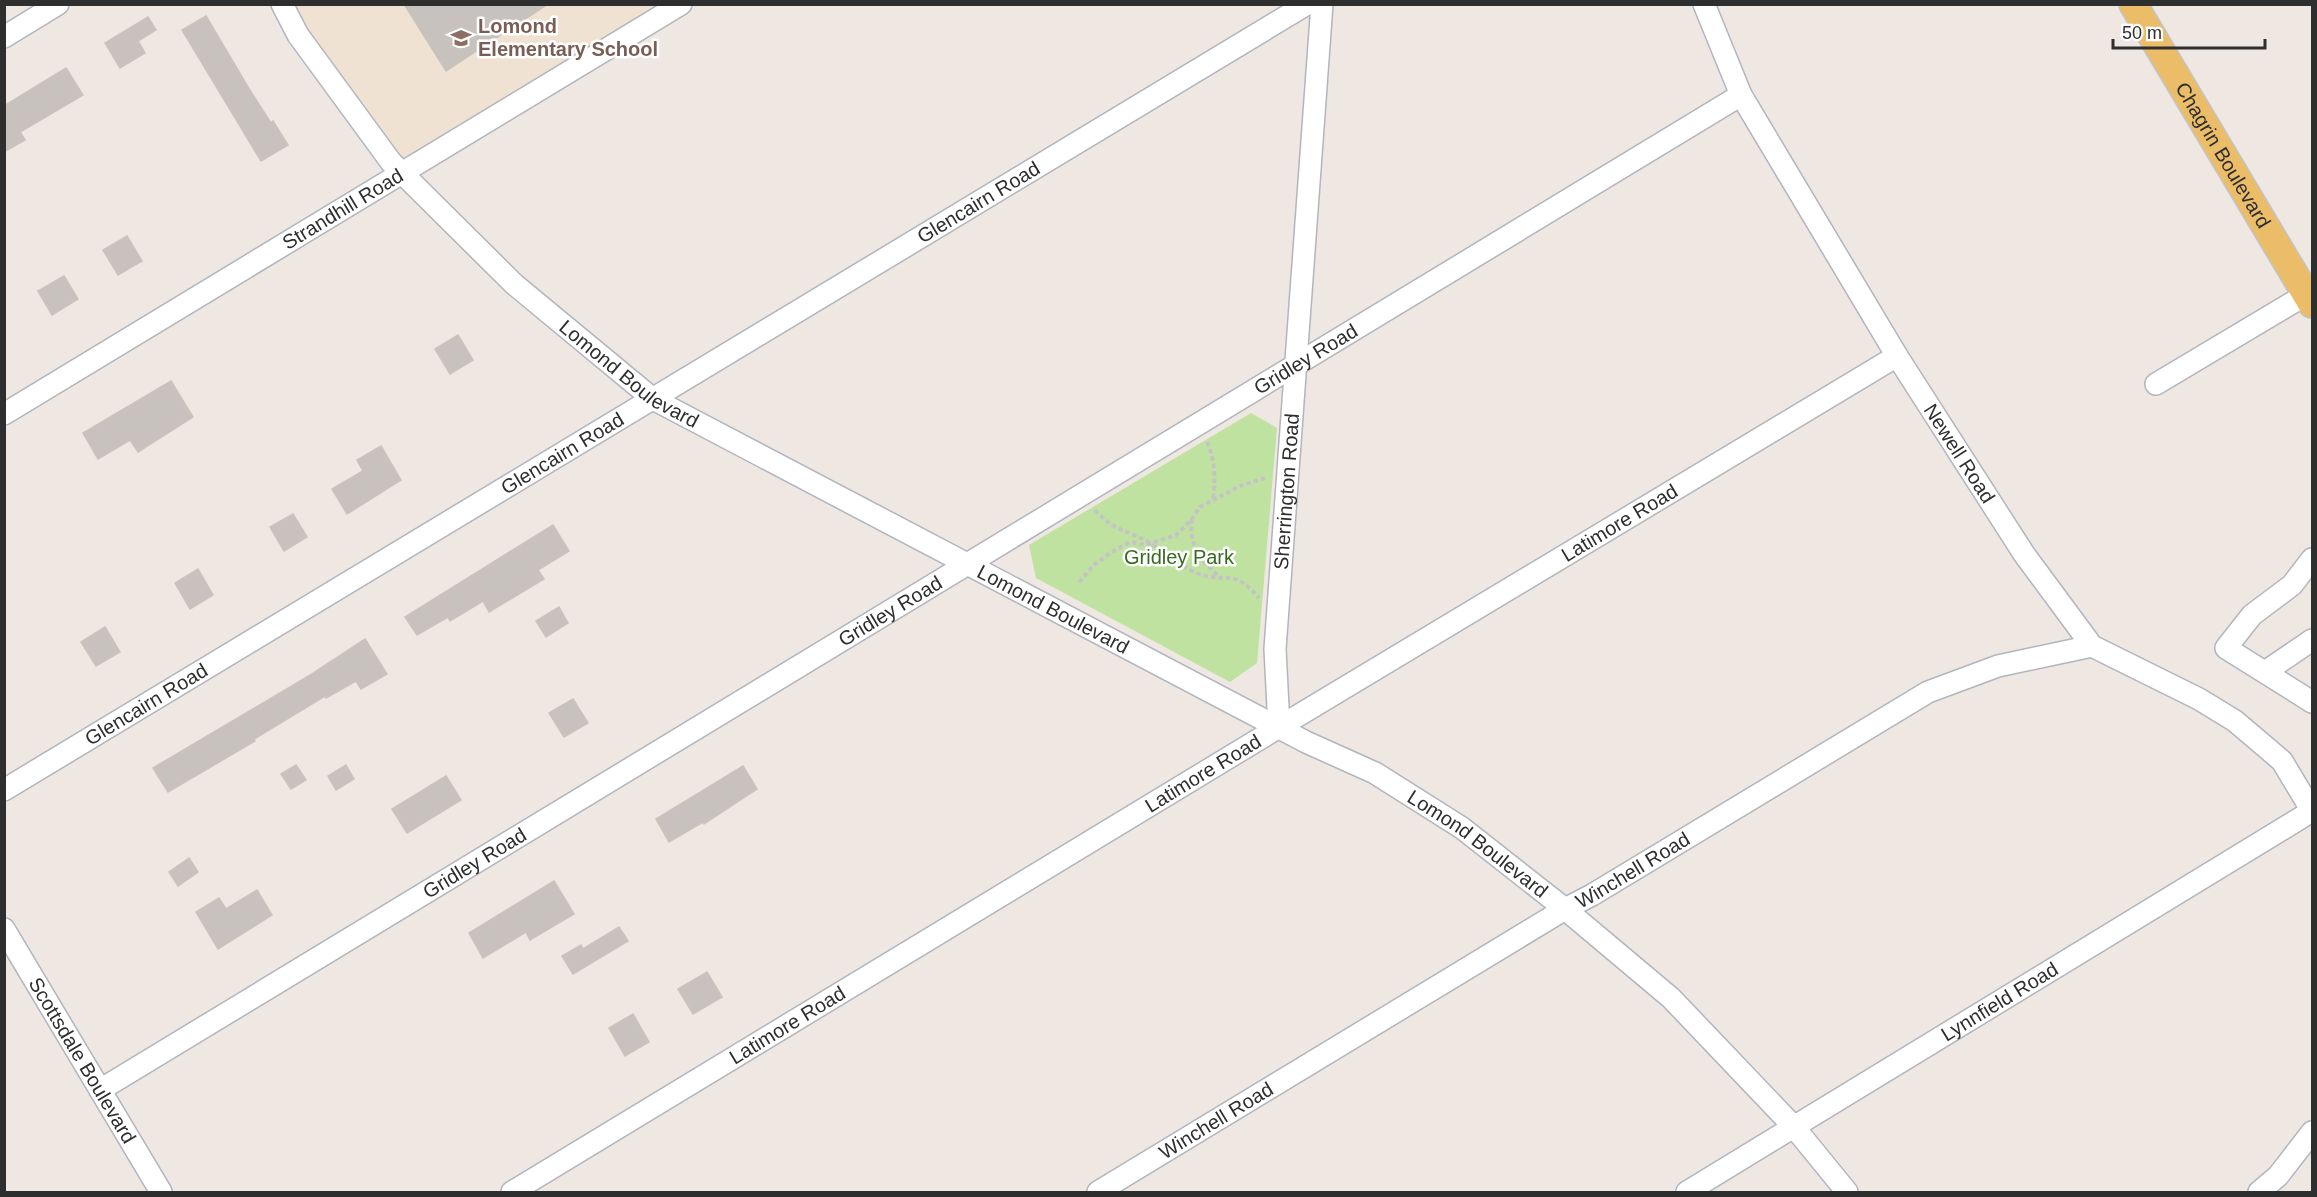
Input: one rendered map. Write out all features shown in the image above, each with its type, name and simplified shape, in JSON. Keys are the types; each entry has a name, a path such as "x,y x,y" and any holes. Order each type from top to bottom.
{"main road":[{"name":"Chagrin Boulevard","path":"2133,4 2310,299"}],"street":[{"path":"4,37 58,4"},
{"name":"Lomond Boulevard","path":"282,4 298,35 391,162 514,284 653,399 1279,727 1375,773 1462,828 1565,909 1671,998 1794,1127 1847,1192"},
{"name":"Strandhill Road","path":"4,414 681,4"},
{"name":"Glencairn Road","path":"4,790 1307,4"},
{"name":"Sherrington Road","path":"1279,727 1275,649 1322,4"},
{"name":"Newell Road","path":"1704,4 1741,95 1897,356 2024,554 2092,646 2199,699 2235,721 2282,761 2312,810"},
{"name":"Gridley Road","path":"100,1090 1741,95"},
{"path":"2156,384 2310,299"},
{"name":"Latimore Road","path":"512,1192 1897,356"},
{"path":"2311,566 2292,585 2252,615 2226,648 2313,702"},
{"path":"2265,672 2313,640"},
{"name":"Winchell Road","path":"1098,1192 1928,692 1998,666 2092,646"},
{"name":"Lynnfield Road","path":"1687,1192 2312,810"},
{"name":"Scottsdale Boulevard","path":"4,929 161,1192"},
{"path":"2259,1192 2278,1176 2313,1132"}],"path":[{"path":"1207,442 1212,453 1216,481 1213,499"},
{"path":"1079,582 1110,553 1130,542 1150,543 1176,535 1200,507 1240,486 1269,477"},
{"path":"1095,510 1107,523 1150,543 1180,566 1201,575 1238,578 1260,599"},
{"path":"1192,519 1190,529 1201,561 1219,577"}],"shaded area":[{"path":"282,5 681,5 403,172"}],"green space":[{"name":"Gridley Park","path":"1251,413 1277,428 1257,663 1230,682 1036,578 1029,545"}],"building":[{"name":"Lomond Elementary School","path":"404,4 548,4 446,71"},
{"path":"206,16 248,87 288,145 261,161 182,30"},
{"path":"148,17 156,30 138,41 145,53 120,68 105,43"},
{"path":"66,68 83,95 20,132 25,140 4,152 4,106"},
{"path":"127,236 142,261 118,275 103,250"},
{"path":"64,276 78,299 52,315 38,291"},
{"path":"458,335 473,360 450,374 435,349"},
{"path":"171,381 193,417 138,452 130,440 98,459 83,433"},
{"path":"381,446 401,480 347,514 332,489 363,471 357,460"},
{"path":"293,514 307,537 284,551 270,527"},
{"path":"553,525 569,551 538,570 544,579 489,612 483,601 450,621 448,617 417,635 405,617"},
{"path":"198,569 213,595 190,609 175,583"},
{"path":"559,607 568,623 546,637 536,621"},
{"path":"105,627 120,652 96,666 81,642"},
{"path":"365,639 387,674 361,689 356,681 326,698 325,696 254,739 255,741 168,792 153,768 312,674"},
{"path":"573,699 588,723 564,737 549,713"},
{"path":"296,765 306,780 291,789 281,774"},
{"path":"346,765 354,779 336,790 328,776"},
{"path":"743,766 757,789 704,824 703,822 669,842 656,819"},
{"path":"446,776 461,800 407,833 392,809"},
{"path":"189,858 198,872 178,886 169,872"},
{"path":"554,881 574,914 530,940 526,932 483,958 469,933"},
{"path":"257,890 272,915 218,949 196,912 219,898 226,909"},
{"path":"619,927 628,941 573,974 562,956 581,945 583,949"},
{"path":"707,972 722,997 693,1014 678,989"},
{"path":"633,1014 649,1042 625,1056 609,1028"}],"place":[{"name":"Lomond Elementary School","path":"461,38"}]}
